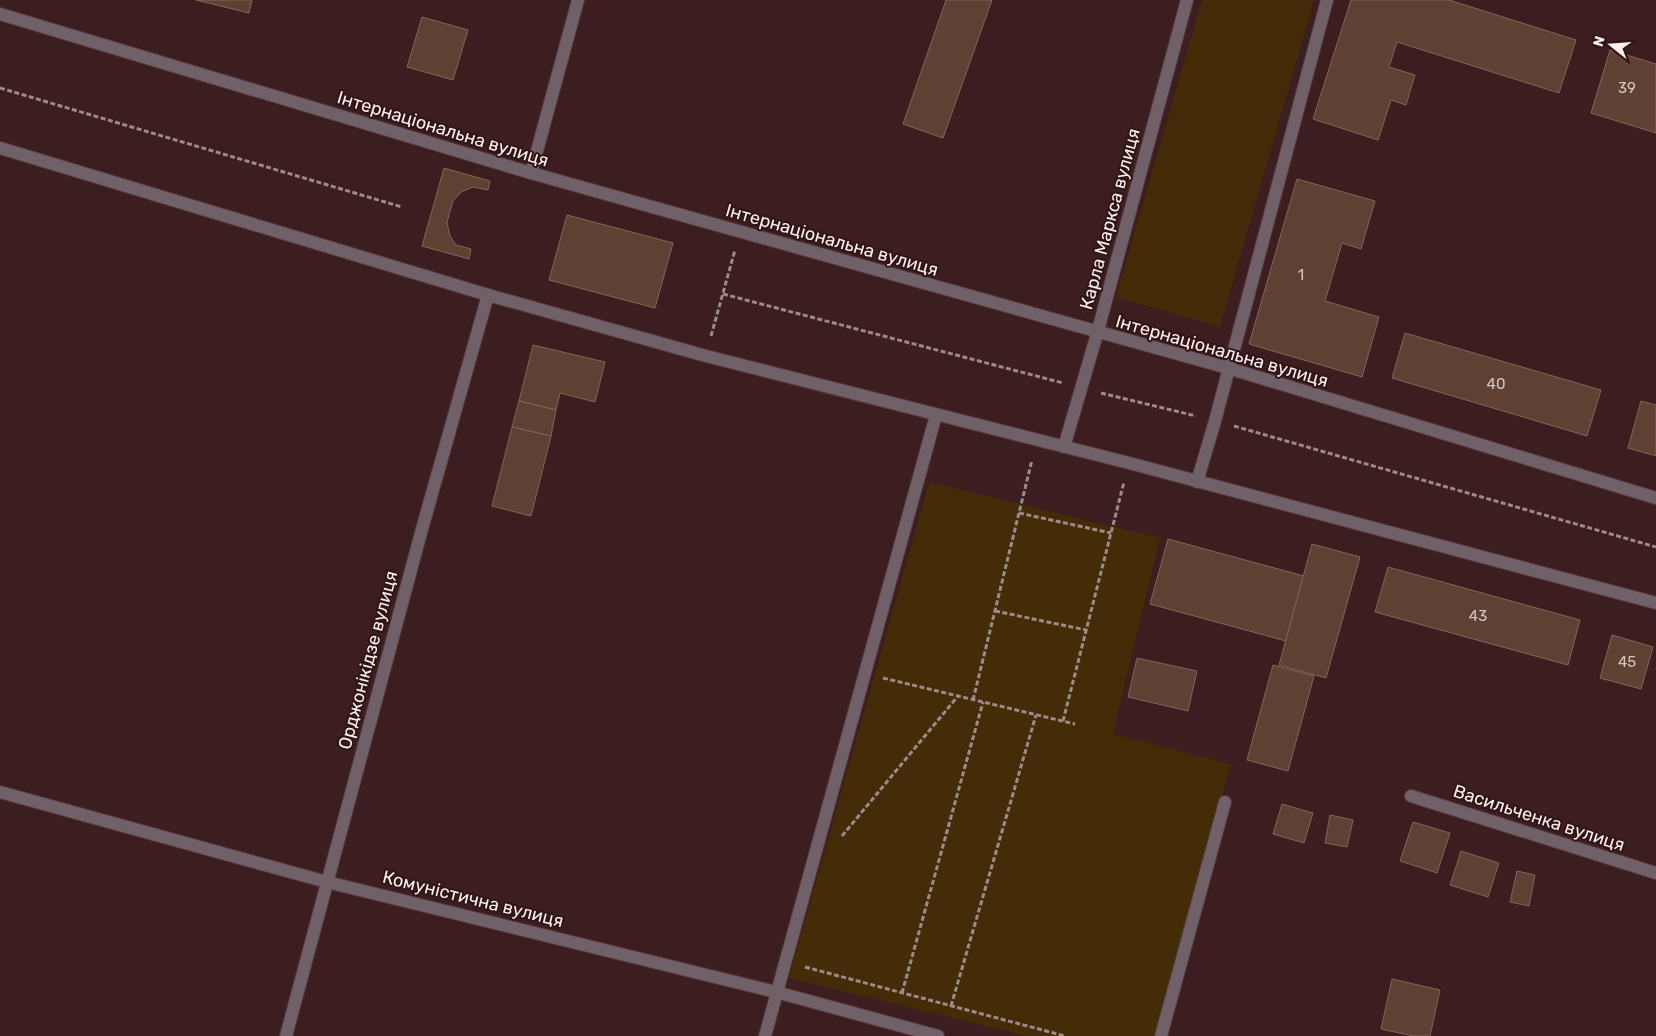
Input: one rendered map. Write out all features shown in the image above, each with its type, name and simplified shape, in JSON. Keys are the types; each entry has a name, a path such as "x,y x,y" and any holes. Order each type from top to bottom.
{"street":[{"path":"531,173 578,0"},
{"name":"Карла Маркса вулиця","path":"1064,447 1097,334 1187,0"},
{"path":"1197,482 1327,0"},
{"name":"Інтернаціональна вулиця","path":"0,14 531,173 1097,334 1228,368 1656,498"},
{"path":"0,148 488,295 706,356 936,416 1129,463 1656,603"},
{"name":"Орджонікідзе вулиця","path":"286,1036 419,538 488,295"},
{"path":"765,1036 936,416"},
{"name":"Комуністична вулиця","path":"0,792 327,882 776,992 938,1036"},
{"name":"Васильченка вулиця","path":"1411,796 1656,874"},
{"path":"1162,1036 1225,802"}],"path":[{"path":"0,88 402,207"},
{"path":"706,356 740,232"},
{"path":"723,294 1215,421 1656,546"},
{"path":"973,700 1037,440"},
{"path":"1063,721 1129,463"},
{"path":"1019,513 1111,533"},
{"path":"995,611 1086,630"},
{"path":"864,673 1075,724"},
{"path":"839,840 958,696"},
{"path":"902,993 983,702"},
{"path":"951,1006 1036,715"},
{"path":"804,967 1065,1036"}],"shaded area":[{"path":"1202,0 1314,0 1220,327 1116,297"},
{"path":"929,482 1160,538 1113,734 1231,764 1157,1036 1026,1036 789,978"}],"building":[{"path":"196,0 252,0 249,13"},
{"path":"946,0 992,0 943,138 903,124"},
{"path":"1351,0 1449,0 1576,40 1559,93 1397,42 1389,67 1415,75 1406,105 1391,100 1378,140 1313,119"},
{"path":"422,17 468,30 453,80 407,67"},
{"path":"1610,50 1656,64 1656,133 1591,113"},
{"path":"444,168 490,181 488,190 473,187 461,192 453,201 447,222 450,236 456,245 471,249 469,259 422,246"},
{"path":"1297,179 1375,201 1361,249 1342,243 1325,301 1379,317 1362,377 1249,344"},
{"path":"567,215 673,243 655,308 549,280"},
{"path":"1405,333 1601,390 1587,436 1392,378"},
{"path":"533,345 605,362 595,402 560,393 556,410 519,401"},
{"path":"519,401 556,410 551,436 512,427"},
{"path":"1641,401 1656,405 1656,456 1628,448"},
{"path":"512,427 551,436 531,516 492,506"},
{"path":"1168,539 1304,576 1286,641 1150,604"},
{"path":"1312,544 1360,557 1326,678 1279,665"},
{"path":"1388,567 1580,620 1568,665 1375,612"},
{"path":"1612,635 1653,647 1641,689 1600,678"},
{"path":"1137,658 1197,671 1188,711 1128,697"},
{"path":"1273,665 1314,676 1288,771 1247,760"},
{"path":"1282,804 1313,813 1304,843 1273,834"},
{"path":"1330,815 1353,820 1347,847 1325,843"},
{"path":"1413,822 1450,833 1437,873 1400,861"},
{"path":"1461,851 1499,863 1488,897 1450,885"},
{"path":"1517,871 1535,875 1529,906 1510,902"},
{"path":"1392,979 1440,990 1430,1036 1414,1036 1381,1029"}]}
